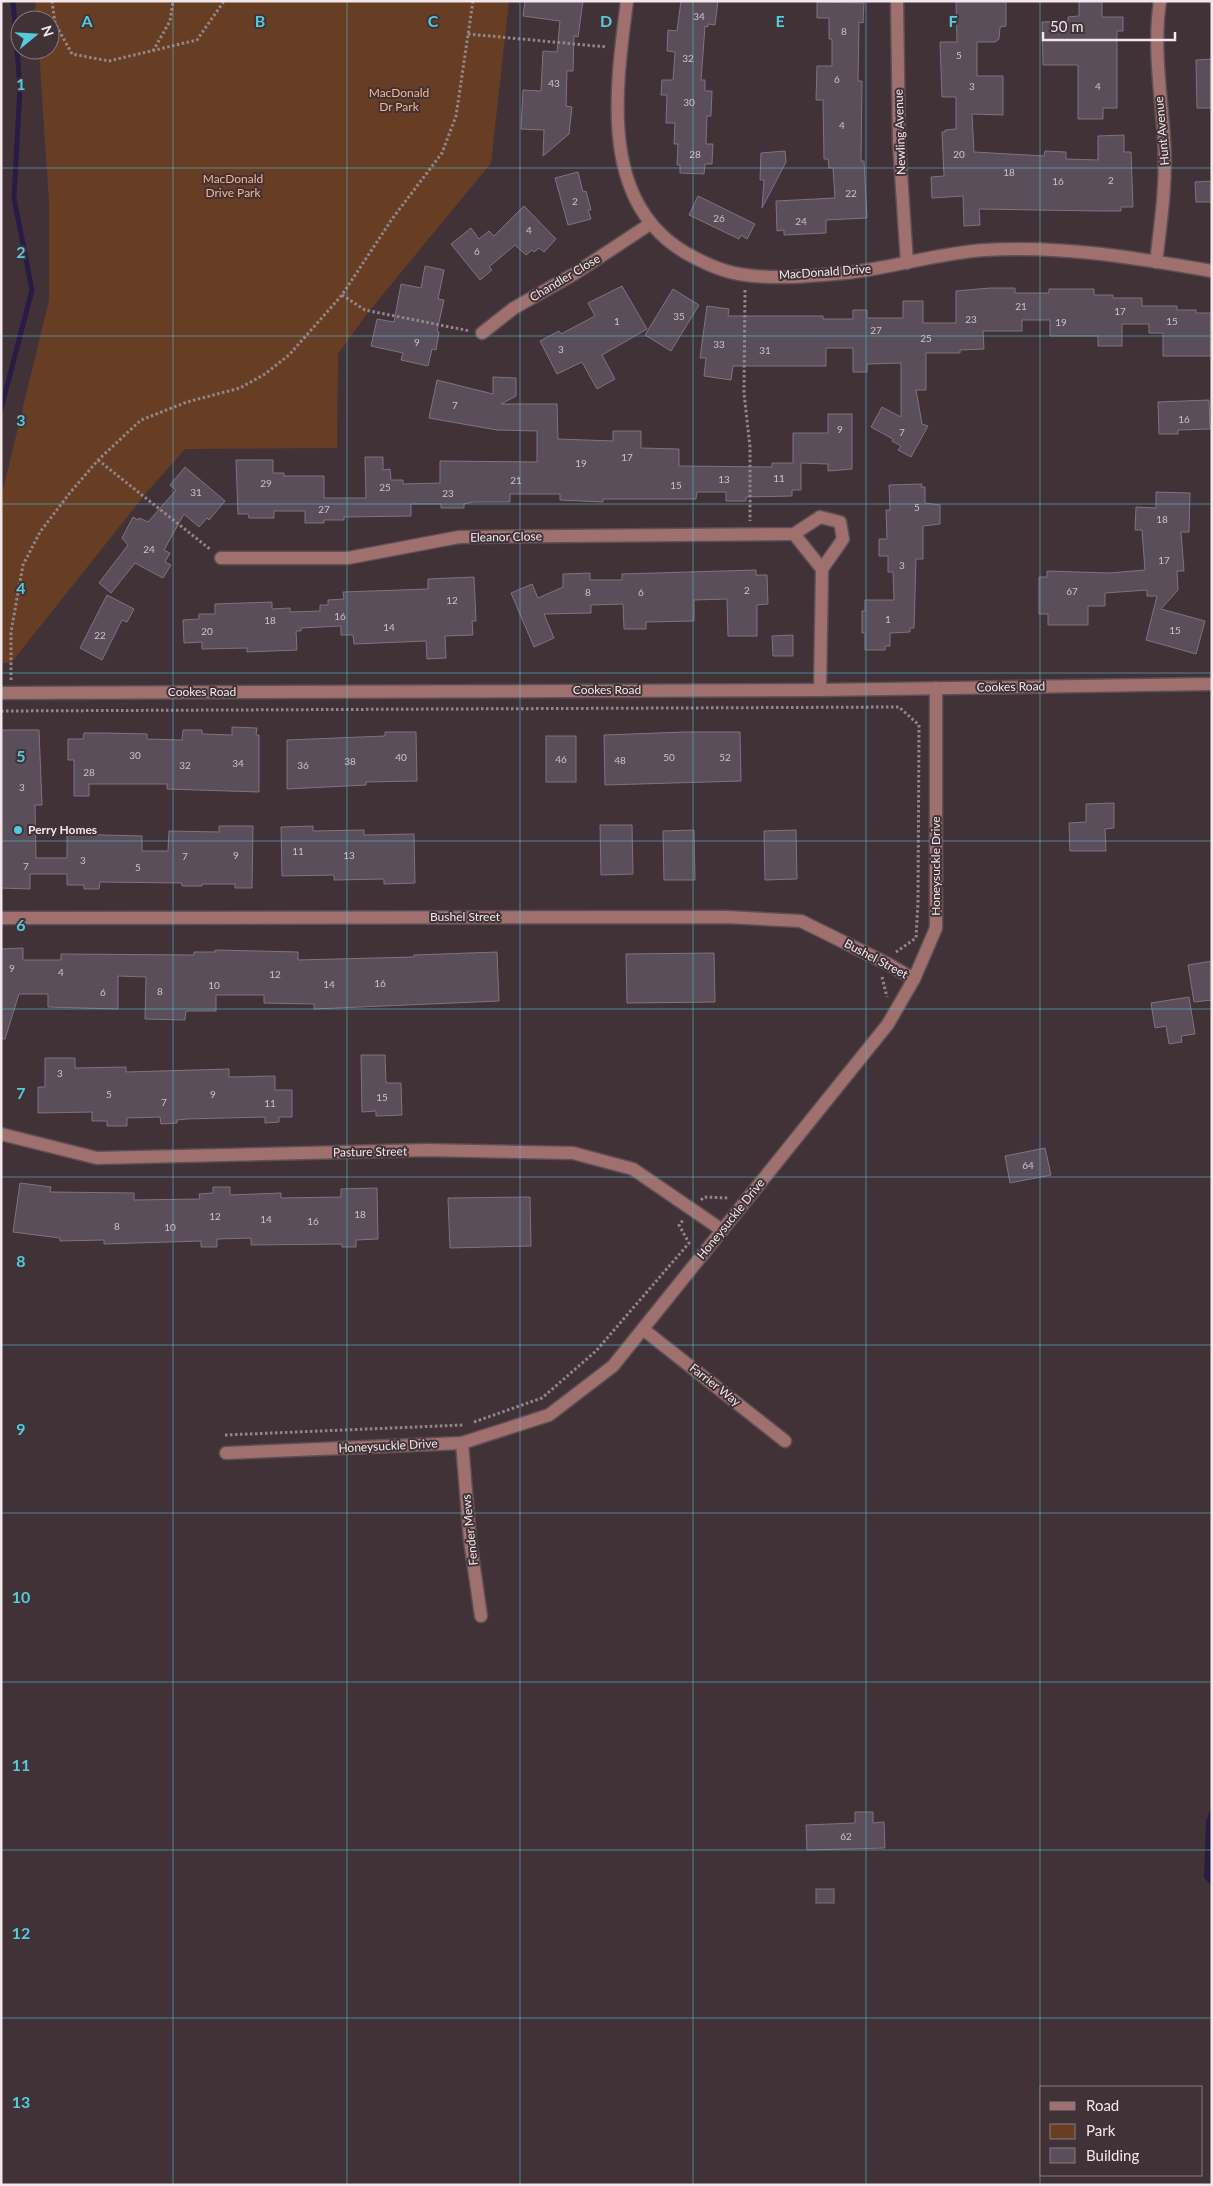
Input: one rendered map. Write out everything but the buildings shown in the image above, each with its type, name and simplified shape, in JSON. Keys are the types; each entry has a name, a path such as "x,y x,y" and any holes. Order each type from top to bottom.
{"street":[{"name":"MacDonald Drive","path":"627,1 620,66 619,137 622,165 632,194 650,224 673,246 702,262 738,274 794,276 847,272 984,250 1056,248 1212,271"},
{"name":"Newling Avenue","path":"897,1 899,143 907,263"},
{"name":"Hunt Avenue","path":"1156,262 1166,181 1157,72 1156,30 1160,1"},
{"name":"Chandler Close","path":"482,333 514,308 574,274 650,224"},
{"path":"820,690 822,569 843,539 840,522 820,517 794,534 822,569"},
{"name":"Eleanor Close","path":"221,558 348,558 459,537 794,534"},
{"name":"Cookes Road","path":"1,693 820,690 1212,684"},
{"name":"Honeysuckle Drive","path":"226,1453 462,1443 549,1415 613,1366 644,1330 888,1024 914,979 936,928 936,688"},
{"name":"Bushel Street","path":"1,918 728,917 801,921 914,979"},
{"name":"Pasture Street","path":"1,1134 97,1158 426,1150 573,1152 633,1169 722,1230"},
{"name":"Farrier Way","path":"644,1330 785,1441"},
{"name":"Fender Mews","path":"462,1443 470,1540 481,1616"}],"path":[{"path":"52,1 55,23 72,54 109,62 197,40 224,1"},
{"path":"152,52 170,21 173,1"},
{"path":"11,678 11,632 23,565 40,532 98,460 141,420 187,402 240,388 265,374 289,355 342,295 392,219 442,153 456,116 473,1"},
{"path":"468,34 610,47"},
{"path":"745,286 744,392 750,447 750,525"},
{"path":"342,295 365,310 462,329"},
{"path":"98,460 209,549"},
{"path":"1,711 899,707 918,725 918,903 916,938 898,949"},
{"path":"882,975 888,999"},
{"path":"704,1197 727,1199 734,1191"},
{"path":"226,1435 461,1426 542,1398 596,1351 689,1243 680,1225"}],"green space":[{"name":"MacDonald Drive Park","path":"35,1 509,1 491,163 366,315 338,354 337,448 185,449 147,492 11,663 1,663 1,498 49,300 49,202 40,60 60,60 60,10 35,10"}],"shaded area":[{"path":"1212,1807 1212,1886 1204,1878 1206,1821"}],"waterway":[{"path":"1,409 32,290 14,198 20,87 13,1"}],"place":[{"name":"Perry Homes","path":"18,830"}],"park label":[{"name":"MacDonald Dr Park","path":"399,100"}]}
